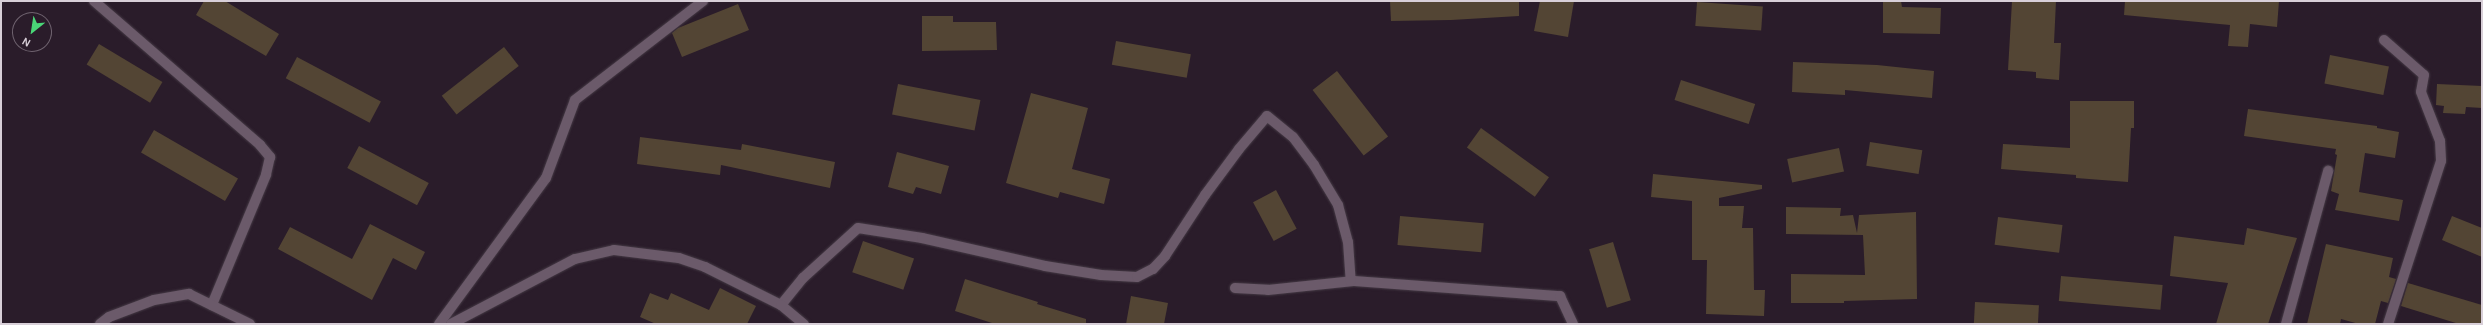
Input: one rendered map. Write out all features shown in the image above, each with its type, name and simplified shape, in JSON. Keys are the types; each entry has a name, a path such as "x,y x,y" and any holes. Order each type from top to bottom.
{"street":[{"path":"94,1 260,145 270,158 266,175 212,304"},
{"path":"439,324 546,178 575,100 703,1"},
{"path":"2384,40 2424,76 2421,92 2440,141 2441,161 2388,324"},
{"path":"781,305 803,278 858,228 922,238 1052,267 1102,276 1138,277 1153,269 1165,256 1205,195 1267,116 1293,138 1314,165 1338,205 1348,242 1351,281"},
{"path":"2286,324 2328,171"},
{"path":"451,324 575,259 614,250 678,258 741,283 781,305 804,324"},
{"path":"1235,288 1268,290 1351,281 1560,296 1573,324"},
{"path":"100,324 109,317 154,300 189,294 250,324"}],"building":[{"path":"204,1 225,1 279,34 266,56 196,15"},
{"path":"1390,1 1519,1 1519,16 1451,20 1391,21"},
{"path":"1540,1 1574,1 1568,37 1534,31"},
{"path":"1883,1 1901,1 1902,7 1941,8 1940,34 1883,33"},
{"path":"2012,1 2056,1 2054,43 2061,43 2059,80 2036,78 2036,72 2008,70"},
{"path":"2125,1 2279,1 2277,27 2250,24 2248,47 2228,46 2230,25 2124,15"},
{"path":"1697,2 1763,7 1761,31 1695,26"},
{"path":"738,4 749,30 682,57 672,33 678,28"},
{"path":"922,16 953,16 953,22 996,22 997,50 922,51"},
{"path":"1116,41 1191,54 1187,78 1112,65"},
{"path":"99,44 162,82 150,103 87,65"},
{"path":"504,47 519,66 457,115 442,96"},
{"path":"2330,55 2389,66 2383,95 2324,83"},
{"path":"297,57 381,102 370,123 286,78"},
{"path":"1793,62 1877,65 1934,71 1932,98 1845,90 1845,95 1792,92"},
{"path":"1337,71 1388,136 1364,155 1313,90"},
{"path":"1681,80 1755,104 1749,124 1675,100"},
{"path":"898,84 980,100 975,130 892,114"},
{"path":"2437,84 2482,86 2482,108 2466,107 2465,114 2443,113 2444,106 2436,105"},
{"path":"1031,93 1088,108 1072,169 1110,179 1104,204 1060,192 1058,198 1006,183"},
{"path":"2070,101 2134,101 2134,128 2131,128 2128,182 2076,178 2076,175 2001,169 2003,144 2070,148"},
{"path":"2248,109 2377,126 2377,128 2399,132 2395,158 2365,153 2359,192 2403,200 2399,221 2335,210 2339,194 2331,191 2337,155 2335,154 2336,149 2244,136"},
{"path":"1481,128 1549,177 1535,197 1467,147"},
{"path":"154,130 238,178 225,201 141,153"},
{"path":"640,137 741,150 742,144 835,162 830,188 721,165 720,175 637,164"},
{"path":"1870,142 1922,150 1919,174 1866,166"},
{"path":"359,146 429,183 417,205 347,168"},
{"path":"1839,148 1844,171 1792,182 1787,159"},
{"path":"897,152 949,166 941,194 916,187 913,194 888,187"},
{"path":"1653,174 1762,185 1762,189 1719,198 1719,206 1744,206 1742,228 1753,228 1754,290 1765,290 1764,316 1706,314 1707,260 1692,260 1692,201 1651,197"},
{"path":"1276,190 1297,229 1274,241 1253,202"},
{"path":"1786,207 1841,208 1840,216 1853,215 1857,233 1859,215 1916,212 1917,299 1844,301 1844,303 1791,303 1791,274 1865,275 1863,235 1786,234"},
{"path":"1400,216 1484,223 1481,252 1397,245"},
{"path":"2452,216 2482,228 2482,257 2442,240"},
{"path":"1998,217 2063,225 2059,253 1995,245"},
{"path":"370,224 425,252 416,270 393,258 372,300 278,249 290,227 352,259"},
{"path":"2247,228 2297,238 2268,324 2216,324 2228,283 2170,276 2174,236 2244,245"},
{"path":"863,241 914,259 903,290 852,272"},
{"path":"1613,242 1631,300 1607,308 1589,249"},
{"path":"2326,244 2393,258 2389,277 2396,279 2388,303 2381,301 2375,324 2359,324 2341,319 2340,324 2307,324"},
{"path":"2061,276 2163,285 2160,310 2059,301"},
{"path":"965,279 1086,319 1086,324 995,324 955,311"},
{"path":"2408,283 2482,305 2482,324 2459,324 2401,306"},
{"path":"720,288 756,306 747,324 656,324 640,317 650,293 668,300 671,293 709,310"},
{"path":"1131,296 1168,303 1164,324 1126,324"},
{"path":"1975,302 2039,305 2038,324 1974,324"}]}
